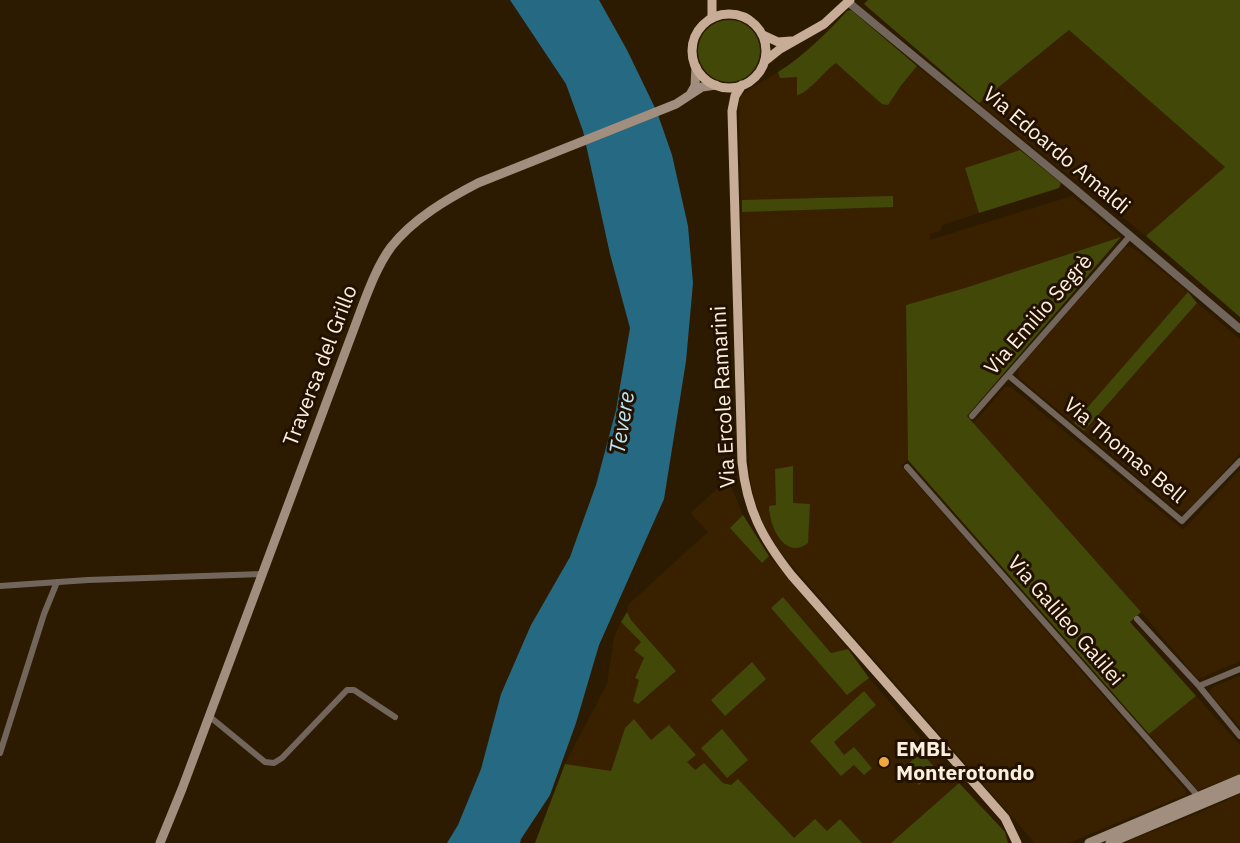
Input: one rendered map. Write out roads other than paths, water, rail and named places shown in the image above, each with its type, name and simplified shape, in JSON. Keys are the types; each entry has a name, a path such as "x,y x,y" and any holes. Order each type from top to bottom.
{"main road":[{"path":"712,0 712,18"},
{"path":"742,86 753,79 765,62 780,49 819,28 849,1"},
{"path":"717,86 702,76 692,56 692,45 696,34 702,24 712,18 722,14 742,16 752,21 763,35 766,46 765,62"},
{"path":"763,35 778,42 796,40"},
{"path":"690,95 695,86 696,67"},
{"name":"Via Ercole Ramarini","path":"717,86 728,98 732,111"},
{"name":"Traversa del Grillo","path":"160,843 365,299 376,272 391,248 418,221 478,183 668,107 702,87 742,86"},
{"name":"Via Ercole Ramarini","path":"742,86 735,96 732,111 739,395 743,473 753,516 764,538 792,576 1005,818 1015,841"},
{"path":"1089,843 1240,779"},
{"path":"1110,843 1240,788"}],"street":[{"name":"Via Edoardo Amaldi","path":"849,1 1240,329"},
{"name":"Via Emilio Segrè","path":"972,416 1130,236"},
{"name":"Via Thomas Bell","path":"1008,375 1182,521 1240,460"},
{"name":"Via Galileo Galilei","path":"907,467 1198,796"},
{"path":"0,586 262,574"},
{"path":"0,753 44,614 57,582"},
{"path":"1137,619 1199,686 1240,736"},
{"path":"1199,686 1240,669"},
{"path":"209,716 265,762 274,763 282,758 347,690 354,690 395,717"}],"water":[{"name":"Tevere","path":"510,0 599,0 627,50 657,112 672,155 688,226 693,283 686,361 664,499 599,645 576,723 550,795 520,843 447,843 458,825 481,769 501,694 531,625 570,557 596,485 616,410 630,328 610,254 583,131 566,84"}],"place":[{"name":"EMBL Monterotondo","path":"884,762"}]}
